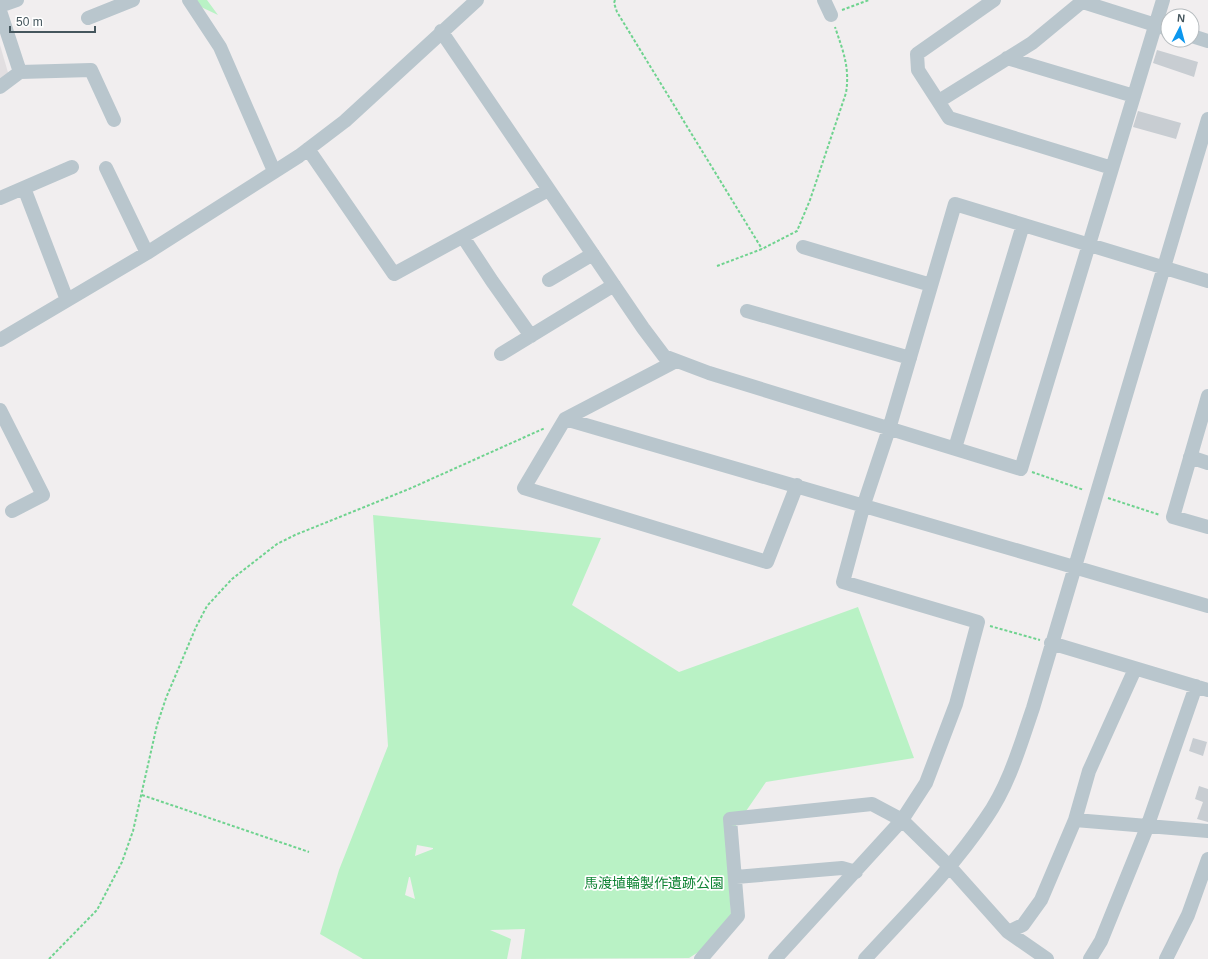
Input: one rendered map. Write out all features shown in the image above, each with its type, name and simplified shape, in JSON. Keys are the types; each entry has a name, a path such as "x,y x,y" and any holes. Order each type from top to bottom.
{"street":[{"path":"0,6 17,0"},
{"path":"88,18 133,0"},
{"path":"190,0 220,47 274,170"},
{"path":"0,340 146,253 308,149 345,122 476,0"},
{"path":"824,0 831,15"},
{"path":"994,0 917,54 918,70 949,118 1112,168"},
{"path":"939,101 1032,43 1084,1 1160,26"},
{"path":"0,11 20,72"},
{"path":"441,31 548,190 664,356 709,373 1021,468 1090,245 1134,96 1160,32"},
{"path":"1008,58 1134,96"},
{"path":"0,87 20,72 90,70 114,120"},
{"path":"865,959 950,866 987,817 1014,767 1033,708 1051,643 1208,119"},
{"path":"308,149 394,274 548,190"},
{"path":"0,198 72,167"},
{"path":"106,168 146,253"},
{"path":"24,188 67,300"},
{"path":"775,959 902,820 926,783 945,734 978,622 843,582 864,504 889,429 955,204 1208,280"},
{"path":"955,448 1023,225"},
{"path":"463,236 492,281 531,336"},
{"path":"803,247 931,285"},
{"path":"549,280 592,254"},
{"path":"501,354 614,285"},
{"path":"747,311 910,358"},
{"path":"676,361 565,418 524,488 767,562 797,485"},
{"path":"1207,403 1173,517 1208,527"},
{"path":"0,410 43,495 12,510"},
{"path":"565,418 864,504 1208,606"},
{"path":"1190,457 1208,463"},
{"path":"1051,643 1202,688 1101,941 1090,959"},
{"path":"1008,932 1022,925 1041,900 1075,820 1088,771 1135,669"},
{"path":"710,956 738,916 736,877 730,819 872,804 902,820 950,866 1008,932 1048,959"},
{"path":"1075,820 1208,831"},
{"path":"1166,959 1188,915 1208,859"},
{"path":"736,877 842,868 856,872"}],"path":[{"path":"611,0 614,1 617,12 762,249"},
{"path":"717,266 762,249 797,231 810,200 846,93 849,77 845,57 831,15 869,0"},
{"path":"49,959 97,910 122,862 142,795 157,725 166,698 193,634 207,606 232,579 277,544 295,535 409,489 565,418"},
{"path":"1021,468 1162,516 1173,517"},
{"path":"978,622 1051,643"},
{"path":"142,795 309,852"}],"shaded area":[{"path":"0,45 9,76 0,83"}],"green space":[{"path":"196,0 207,0 218,15 201,7"},
{"name":"馬渡埴輪製作遺跡公園","path":"373,515 601,538 572,605 679,672 858,607 914,758 766,782 726,840 731,915 700,951 689,958 521,959 525,929 490,930 511,939 507,959 363,959 320,934 339,870 388,746","holes":["417,845 433,848 433,849 415,856","410,877 415,899 405,895"]}],"building":[{"path":"1157,50 1198,62 1194,77 1153,63"},
{"path":"1138,111 1181,123 1176,139 1133,127"},
{"path":"1193,738 1207,742 1203,756 1189,751"},
{"path":"1199,786 1208,789 1208,822 1197,819 1203,802 1195,799"}]}
